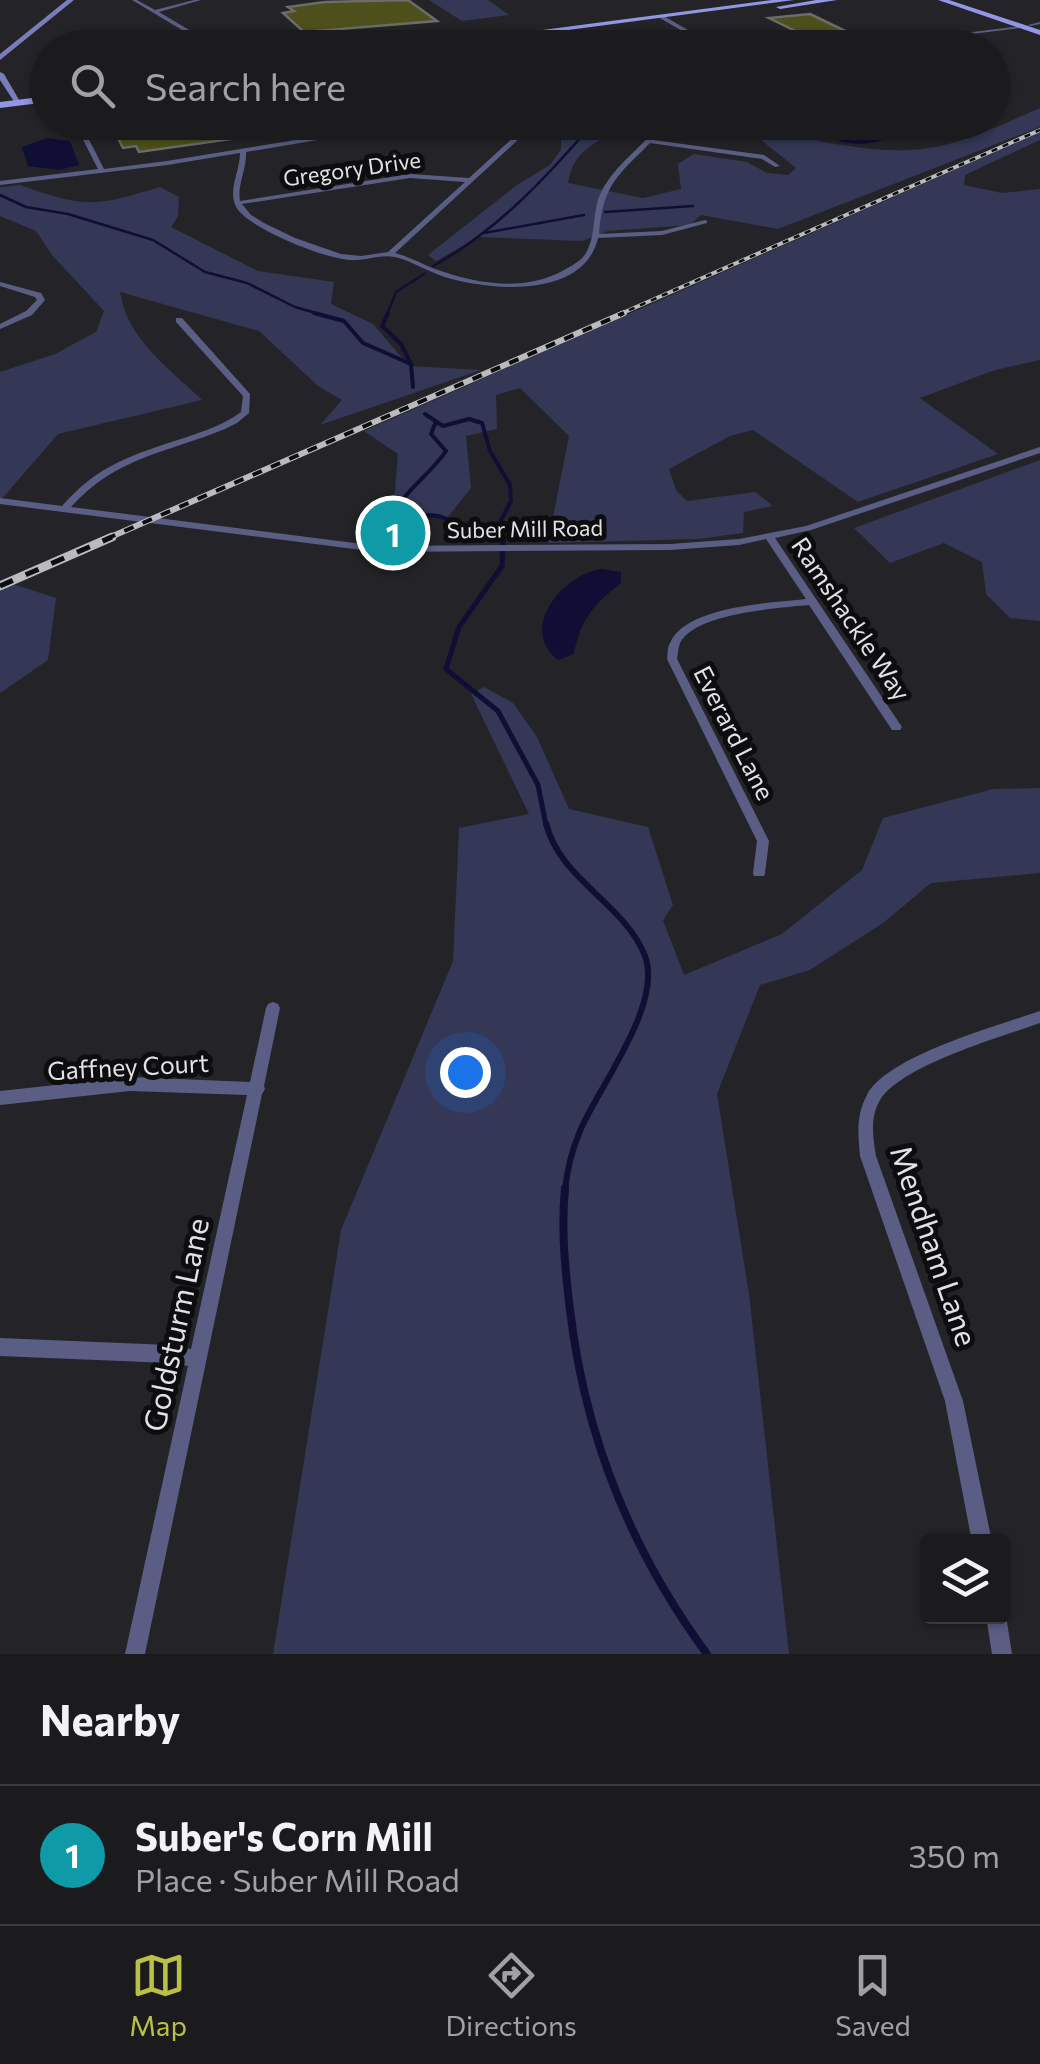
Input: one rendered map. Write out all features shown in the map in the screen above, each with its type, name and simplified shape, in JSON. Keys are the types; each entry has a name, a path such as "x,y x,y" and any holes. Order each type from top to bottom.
{"main road":[{"path":"583,30 790,0"},
{"path":"562,30 833,0"},
{"path":"942,0 1034,28"},
{"path":"959,0 1034,28"},
{"path":"0,102 30,98"}],"street":[{"path":"35,30 72,0"},
{"path":"134,0 185,30"},
{"path":"154,12 198,0"},
{"path":"665,18 686,30"},
{"path":"0,58 30,34"},
{"path":"0,74 16,100"},
{"path":"86,140 102,170"},
{"path":"0,183 314,140"},
{"path":"243,152 244,167 234,191 237,203 250,217 332,255 363,258 390,253 515,140"},
{"path":"390,253 463,282 515,286 545,280 576,267 588,257 597,236 603,192 649,142 764,158 777,166"},
{"name":"Gregory Drive","path":"237,203 410,176 471,180"},
{"path":"597,236 662,234 705,222"},
{"path":"0,284 38,295 41,300 29,313 0,327"},
{"path":"65,508 87,482 107,468 217,430 245,413 248,396 179,320"},
{"name":"Suber Mill Road","path":"0,501 348,546 670,548 769,536 833,520 1040,450"},
{"name":"Ramshackle Way","path":"769,536 896,727"},
{"name":"Everard Lane","path":"759,873 763,842 672,659 672,644 679,631 700,620 813,601"},
{"name":"Goldsturm Lane","path":"135,1654 273,1008"},
{"name":"Mendham Lane","path":"980,1534 954,1401 868,1156 865,1122 874,1095 904,1067 1040,1016"},
{"name":"Gaffney Court","path":"0,1098 130,1084 258,1089"},
{"path":"0,1347 169,1354 198,1359"},
{"path":"997,1624 1002,1654"}],"shaded area":[{"path":"429,0 488,0 509,15 462,21"},
{"path":"1040,108 1040,127 1010,139 1010,121"},
{"path":"1040,132 1040,140 965,175 964,185 1002,193 1040,189 1040,360 995,370 920,398 998,454 858,502 753,430 730,436 669,469 676,490 687,501 755,492 773,506 744,512 743,533 698,539 548,543 569,436 520,388 496,395 497,429 466,436 471,488 447,518 393,513 398,454 364,431"},
{"path":"41,140 70,141 79,165 59,170 28,166 22,147"},
{"path":"561,140 600,140 576,160 568,183 643,198 681,189 678,164 694,154 747,162 767,173 788,175 796,168 761,140 817,140 884,150 1007,140 778,229 701,215 690,225 608,231 582,241 479,237 436,261 428,255 517,185 550,165 561,149"},
{"path":"836,140 882,140 866,143"},
{"path":"20,185 60,198 90,202 160,187 179,197 178,216 171,227 258,271 334,282 331,304 373,324 409,366 481,370 320,425 342,400 318,386 259,331 120,292 124,309 140,338 202,400 58,434 0,501 0,372 55,354 96,332 104,311 52,255 36,231 0,216 0,187"},
{"path":"1040,460 1040,621 1010,618 986,594 982,562 944,543 890,563 854,528"},
{"path":"602,569 621,572 621,583 590,614 574,654 558,660 547,647 542,632 544,618 561,591 574,580"},
{"path":"0,580 56,598 48,660 0,693"},
{"path":"484,687 513,703 537,737 569,809 648,827 673,905 663,920 684,975 782,934 862,870 883,818 993,789 1040,788 1040,873 931,883 883,923 810,970 760,985 717,1094 749,1294 789,1654 273,1654 341,1230 453,961 459,828 529,814 471,694"}],"building":[{"path":"408,0 437,21 302,30 283,13 294,11 288,7"},
{"path":"810,14 843,30 793,30 769,18"},
{"path":"119,140 225,140 139,152 136,146 123,148"}],"waterway":[{"path":"433,266 479,236 520,202 578,140"},
{"path":"0,195 26,207 68,214 153,240 205,272 247,283 295,307 323,315"},
{"path":"605,212 693,206"},
{"path":"484,233 584,215"},
{"path":"387,315 396,292 424,274"},
{"path":"314,313 344,321 363,343 411,364"},
{"path":"388,313 382,326 401,344 411,364"},
{"path":"411,364 413,387"},
{"path":"425,414 443,426 469,419 482,423 490,451 510,485 511,501 501,520 504,539"},
{"path":"435,424 431,434 446,451 405,497 397,512 438,516 500,539"},
{"path":"486,537 503,540"},
{"path":"503,540 502,566 459,627 446,669 498,711 538,785 546,825"},
{"path":"546,823 564,860 636,938 645,956 648,976 637,1021 577,1138 565,1190"},
{"path":"565,1188 564,1249 570,1310 587,1403 600,1447 634,1533 707,1654"}],"railway":[{"path":"618,315 1040,130"},
{"path":"106,539 624,313"},
{"path":"0,586 112,537"}],"place":[{"name":"Suber's Corn Mill","path":"393,533"}]}
